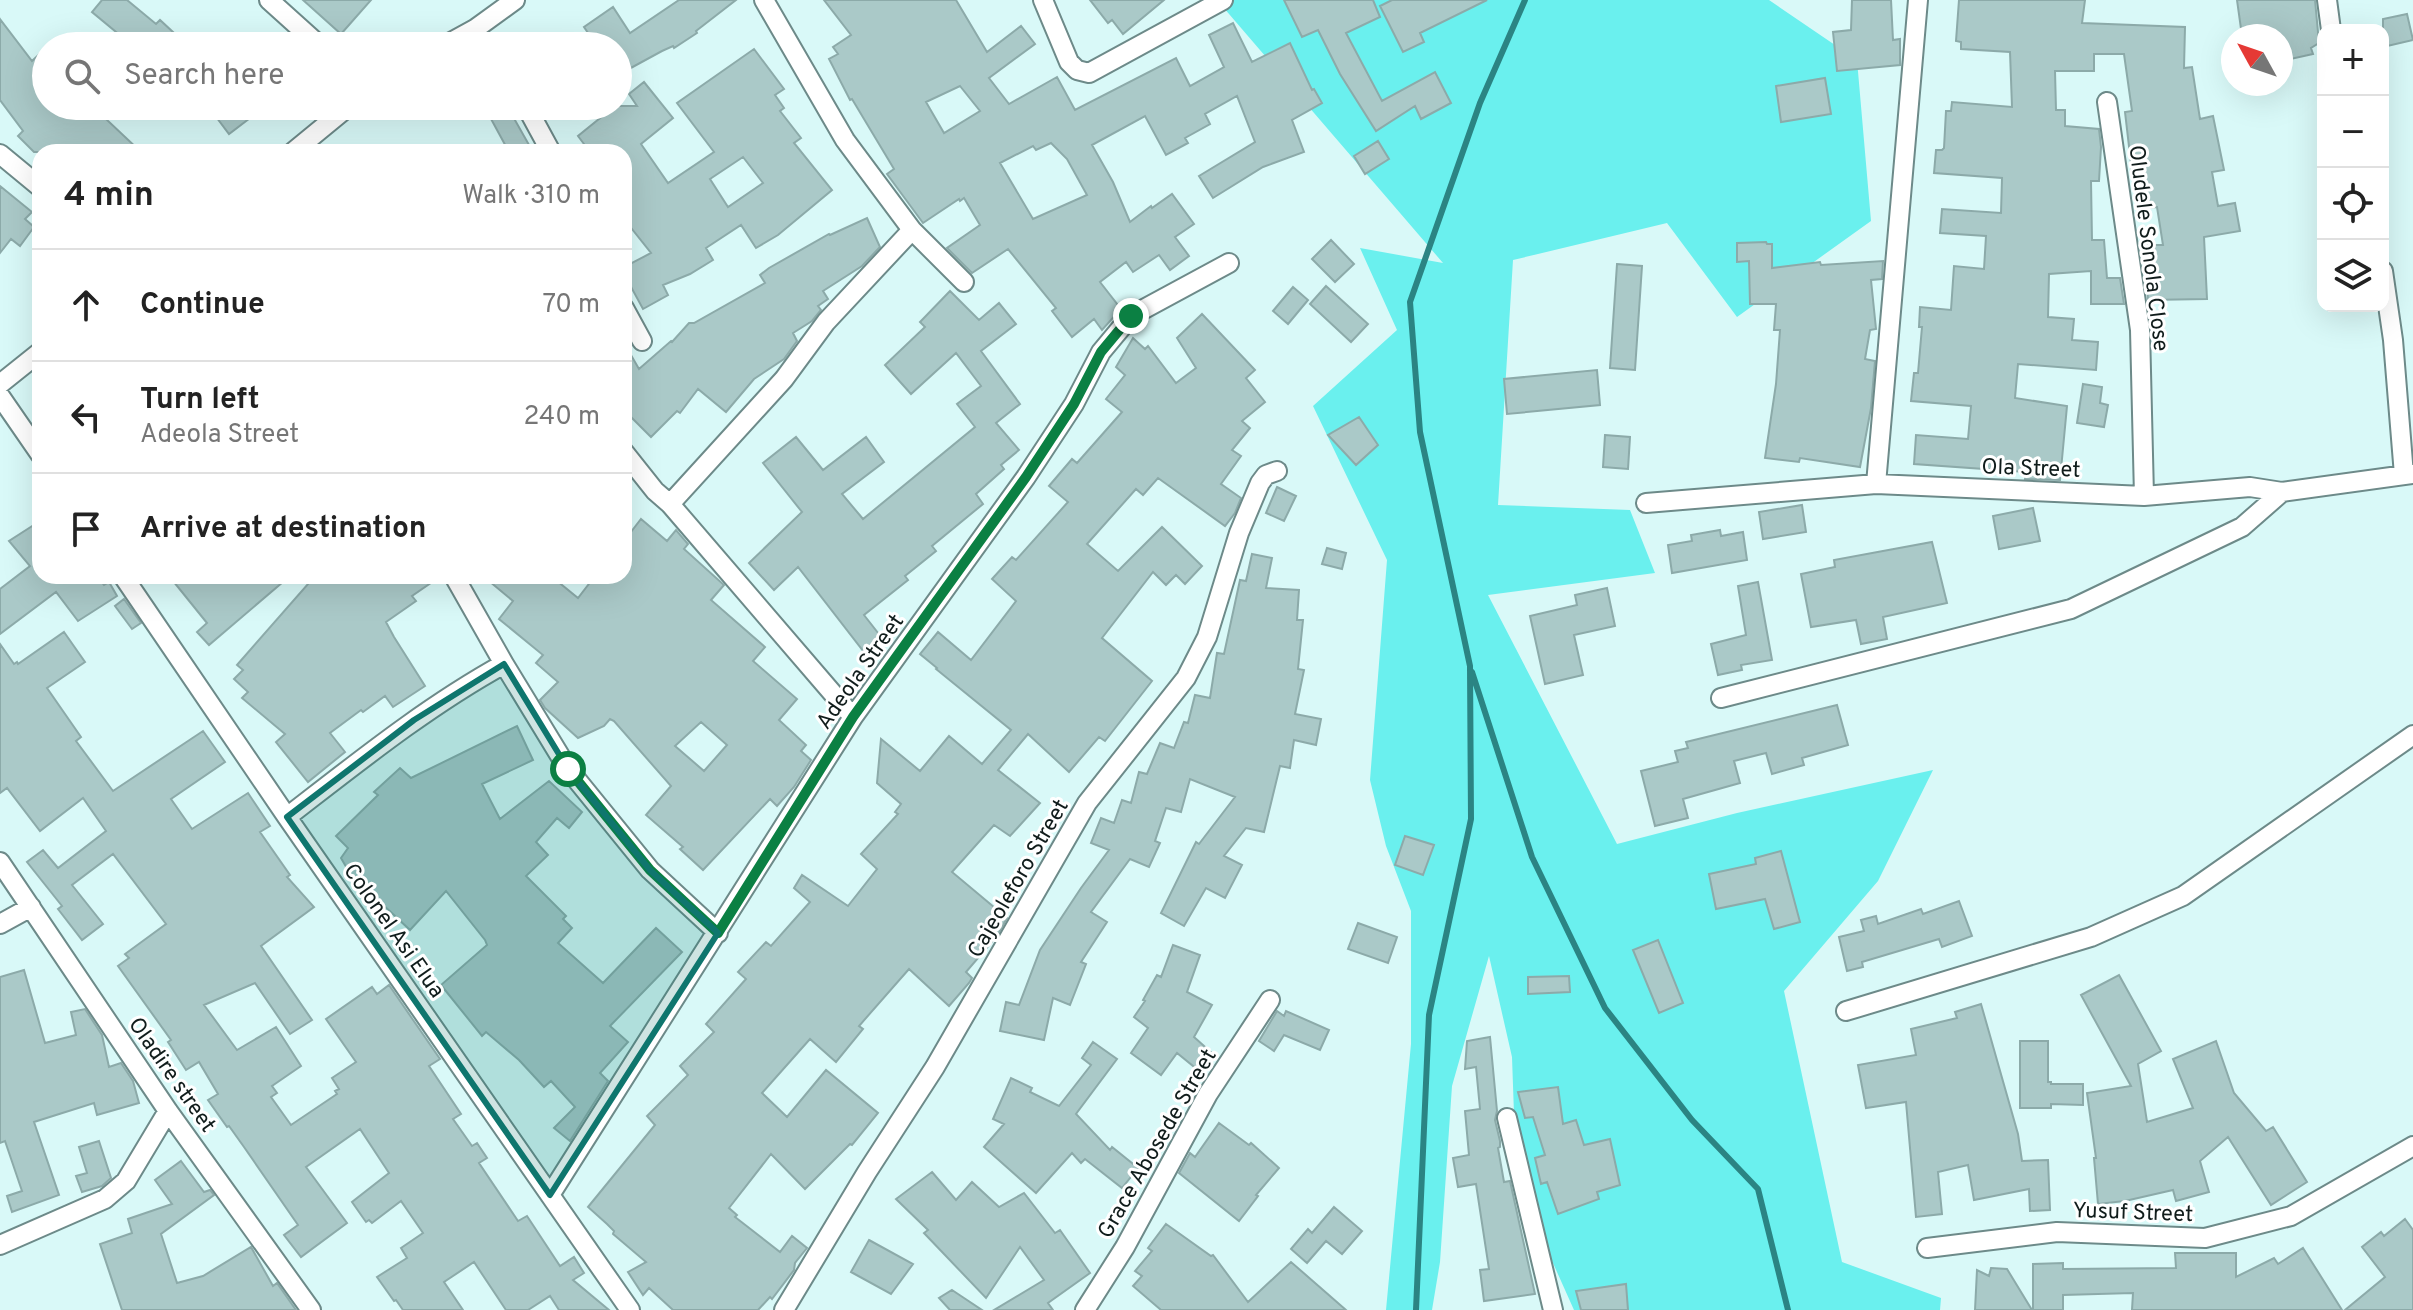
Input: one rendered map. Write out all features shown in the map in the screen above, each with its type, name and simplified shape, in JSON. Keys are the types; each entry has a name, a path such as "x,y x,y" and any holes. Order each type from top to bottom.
{"street":[{"path":"269,0 304,32"},
{"path":"470,32 515,0"},
{"path":"764,0 845,140 912,230 964,282"},
{"path":"1043,0 1069,62 1077,70 1089,73 1223,0"},
{"path":"1876,484 1918,0"},
{"path":"2327,0 2330,24"},
{"name":"Oludele Sonola Close","path":"2107,102 2140,330 2144,496"},
{"path":"303,144 332,120"},
{"path":"534,120 547,144"},
{"path":"0,154 32,180"},
{"path":"670,504 784,379 826,322 912,230"},
{"name":"Adeola Street","path":"550,1195 853,717 1026,477 1074,404 1101,352 1131,316 1229,263"},
{"path":"2389,312 2408,474"},
{"path":"632,323 642,341"},
{"path":"0,384 32,358"},
{"path":"0,396 32,442"},
{"path":"632,462 853,717"},
{"name":"Cajeoleforo Street","path":"784,1310 935,1067 1087,803 1186,678 1207,637 1239,533 1260,483 1266,475 1277,471"},
{"name":"Ola Street","path":"1646,503 1876,484 2144,496 2250,487 2282,492 2408,474"},
{"path":"1721,698 2071,609 2242,527 2282,492"},
{"name":"Colonel Asi Elua","path":"128,584 630,1310"},
{"path":"459,584 568,769 650,870 718,933"},
{"path":"287,817 414,720 504,664"},
{"path":"1846,1011 2091,937 2183,896 2413,735"},
{"name":"Oladire street","path":"0,862 168,1111 311,1310"},
{"path":"0,924 31,907"},
{"name":"Grace Abosede Street","path":"1085,1310 1125,1247 1208,1094 1270,1000"},
{"path":"0,1245 105,1199 126,1181 168,1111"},
{"path":"1507,1118 1553,1310"},
{"name":"Yusuf Street","path":"1927,1248 2057,1232 2205,1238 2291,1216 2413,1146"}],"highlighted area":[{"path":"504,664 568,769 650,870 718,933 550,1195 287,817 414,720"}],"shaded area":[{"path":"1217,0 1769,0 1857,60 1871,221 1737,317 1667,223 1513,260 1498,505 1630,510 1655,573 1488,595 1617,844 1737,813 1933,770 1878,881 1784,991 1842,1262 1941,1298 1940,1310 1574,1310 1540,1234 1515,1143 1512,1057 1489,956 1452,1086 1440,1262 1432,1310 1386,1310 1411,1044 1411,911 1386,846 1370,780 1387,560 1313,406 1397,330 1360,248 1443,263"}],"building":[{"path":"102,0 127,0 156,24 160,20 173,32 116,32 92,12"},
{"path":"303,0 371,0 343,32 339,32"},
{"path":"679,0 736,0 674,48 632,67 631,32"},
{"path":"824,0 956,0 987,52 1021,26 1035,44 989,78 1009,104 1057,77 1075,110 1176,58 1190,86 1224,67 1209,35 1233,23 1252,62 1290,43 1312,90 1322,103 1292,120 1304,152 1263,167 1213,198 1199,176 1255,142 1237,96 1205,114 1210,124 1185,138 1188,143 1166,155 1145,116 1092,145 1113,182 1130,222 1172,194 1194,224 1175,237 1189,256 1170,270 1159,255 1133,272 1126,262 1100,282 1121,309 1102,330 1094,319 1072,337 1052,311 1056,308 1008,249 972,273 947,248 980,225 964,198 923,223 887,174 894,169 850,100 829,59 838,54 833,47 851,35","holes":["960,86 980,111 944,133 926,102","1051,143 1067,159 1087,195 1033,219 1000,163 1033,146 1036,150"]},
{"path":"1090,0 1164,0 1123,34 1112,20 1108,23"},
{"path":"1284,0 1373,0 1380,17 1346,33 1382,101 1435,72 1451,103 1421,119 1415,106 1376,131 1340,74 1318,30 1302,37"},
{"path":"1392,0 1487,0 1420,33 1424,42 1403,52 1380,6"},
{"path":"1852,0 1891,0 1893,40 1900,39 1900,65 1837,71 1833,32 1851,30"},
{"path":"1959,0 2085,0 2082,23 2185,27 2184,68 2192,67 2200,119 2213,116 2224,170 2212,172 2218,206 2235,203 2240,231 2204,237 2207,299 2148,300 2144,245 2163,245 2157,207 2149,208 2144,180 2133,181 2125,112 2132,111 2124,54 2094,54 2094,71 2055,71 2056,110 2065,110 2065,126 2099,129 2099,181 2091,181 2092,240 2104,240 2107,278 2120,278 2124,304 2091,304 2091,271 2049,274 2048,317 2074,319 2072,340 2098,342 2096,370 2018,364 2015,398 2067,406 2060,480 2025,479 2026,472 1914,464 1916,435 1968,439 1971,406 1911,401 1914,373 1918,373 1922,327 1919,327 1920,307 1951,310 1954,266 1984,269 1986,236 1940,233 1942,209 2001,213 2002,178 1934,173 1936,150 1944,148 1946,111 1951,111 1952,102 2012,107 2010,52 1961,49 1961,42 1956,41"},
{"path":"2237,0 2315,0 2317,44 2311,48 2313,54 2293,58 2293,24 2240,24"},
{"path":"613,7 629,32 587,32 584,27"},
{"path":"2407,14 2413,40 2389,46 2389,24 2383,24 2383,19"},
{"path":"0,19 32,61 32,120 107,120 132,144 32,144 32,150 18,136 23,131 0,100"},
{"path":"754,49 784,89 775,95 784,108 780,111 801,138 794,143 832,190 778,235 756,248 741,225 706,248 713,260 663,285 668,295 643,309 632,289 632,263 651,253 632,229 632,144 584,144 578,136 598,120 632,120 632,106 637,106 632,92 644,82 673,118 641,144 668,183 714,152 677,103","holes":["743,157 763,183 728,207 710,179"]},
{"path":"1825,78 1831,114 1781,122 1776,86"},
{"path":"218,120 248,120 229,134"},
{"path":"492,120 515,120 528,144 505,144"},
{"path":"1378,141 1389,159 1365,174 1354,156"},
{"path":"0,186 32,212 25,219 32,225 32,230 20,246 11,239 0,253"},
{"path":"867,218 880,247 862,266 823,291 828,299 818,306 821,310 812,321 793,333 797,341 784,359 754,379 726,412 698,389 680,413 677,411 651,437 632,417 632,357 639,369 672,342 689,323 765,283 760,275 769,268"},
{"path":"1331,240 1354,264 1335,282 1312,259"},
{"path":"1737,243 1772,244 1772,268 1820,262 1821,265 1883,261 1882,279 1871,280 1876,329 1870,330 1865,359 1875,361 1871,408 1860,467 1800,458 1799,462 1765,458 1780,330 1774,330 1776,304 1750,304 1749,261 1737,262"},
{"path":"1617,264 1642,266 1635,370 1610,368"},
{"path":"1326,286 1368,324 1351,342 1310,304"},
{"path":"1293,287 1308,300 1288,324 1273,311"},
{"path":"950,291 979,320 999,303 1016,324 981,351 1020,404 996,423 1019,450 1001,465 1004,469 976,494 983,504 932,546 936,551 905,576 908,580 864,615 882,638 864,652 798,567 774,590 749,563 802,512 763,463 796,437 823,470 866,437 884,462 842,494 863,519 975,427 957,404 981,386 956,353 911,394 885,365 925,327 920,322"},
{"path":"1202,314 1255,370 1246,378 1265,402 1242,421 1250,428 1232,450 1241,456 1221,484 1241,498 1235,513 1225,526 1158,478 1143,495 1136,489 1087,544 1118,571 1162,527 1202,566 1185,584 1176,575 1166,585 1153,572 1102,638 1152,681 1105,741 1099,737 1069,772 1028,734 998,770 1040,803 1010,836 994,825 952,872 1007,918 997,936 966,972 972,978 949,1006 909,969 859,1026 863,1029 836,1062 810,1039 762,1093 787,1117 826,1070 878,1113 852,1145 805,1189 771,1154 729,1208 737,1215 735,1217 780,1252 792,1236 807,1248 772,1299 770,1297 758,1310 673,1310 649,1288 643,1295 628,1272 646,1262 588,1207 655,1125 647,1116 688,1075 680,1066 714,1032 706,1024 746,979 738,972 766,942 771,946 810,902 794,888 802,875 848,906 877,869 861,854 898,814 895,812 901,804 877,783 881,739 920,771 949,736 982,764 1011,730 920,654 938,632 971,660 1016,601 992,579 1012,557 1016,560 1068,502 1049,486 1072,459 1077,463 1122,412 1106,399 1125,375 1116,367 1133,338 1145,349 1148,346 1176,383 1196,368 1177,338"},
{"path":"1597,370 1600,405 1507,414 1504,379"},
{"path":"2083,384 2102,387 2100,403 2108,405 2104,427 2077,423"},
{"path":"1359,417 1378,445 1356,465 1328,435"},
{"path":"1605,435 1630,437 1628,469 1603,467"},
{"path":"1277,487 1296,496 1284,521 1266,513"},
{"path":"1802,505 1806,532 1763,539 1759,512"},
{"path":"2033,508 2040,541 1999,549 1993,516"},
{"path":"641,519 667,541 676,530 688,544 684,549 724,585 711,600 765,647 753,661 797,699 779,720 806,745 801,751 811,760 777,806 770,799 703,870 680,849 683,847 646,815 671,786 614,721 610,719 604,726 578,738 545,708 540,700 558,682 536,663 543,655 499,619 513,601 493,584 561,584 578,598 589,584 632,584 632,531","holes":["701,722 727,745 704,771 675,746"]},
{"path":"32,526 32,584 110,584 117,596 78,621 56,592 0,634 0,589 30,566 9,541"},
{"path":"1720,530 1721,536 1743,532 1747,560 1672,573 1668,545 1692,541 1691,535"},
{"path":"1932,542 1947,603 1883,617 1887,639 1861,644 1856,620 1811,627 1801,574 1835,567 1834,560"},
{"path":"1327,548 1346,553 1342,569 1322,564"},
{"path":"1252,554 1272,558 1266,588 1299,590 1297,620 1303,620 1298,669 1304,670 1295,714 1321,719 1316,745 1294,740 1290,768 1280,766 1264,832 1246,828 1224,856 1242,865 1225,898 1206,888 1184,926 1161,913 1196,842 1199,844 1235,797 1190,779 1181,812 1166,808 1155,841 1160,843 1149,867 1130,859 1091,912 1107,922 1081,962 1086,964 1070,1005 1053,998 1044,1040 1000,1031 1006,1002 1019,1005 1040,950 1109,850 1091,843 1101,818 1114,823 1122,800 1131,803 1139,772 1147,774 1160,743 1174,748 1184,722 1188,723 1195,695 1210,698 1217,653 1224,654 1240,580 1246,581"},
{"path":"1758,582 1772,660 1741,665 1742,670 1718,675 1711,644 1746,635 1738,586"},
{"path":"175,584 281,584 209,645 197,632 207,623"},
{"path":"308,584 429,584 412,596 416,601 386,622 425,686 393,707 385,696 330,733 345,752 308,782 276,742 285,734 242,698 248,692 234,679 243,670 237,665"},
{"path":"1607,588 1615,626 1574,635 1583,675 1545,684 1530,616 1577,605 1575,595"},
{"path":"124,599 141,623 132,629 115,606"},
{"path":"64,632 85,662 47,688 81,737 76,741 113,791 203,731 225,762 171,799 192,829 248,793 270,826 260,832 290,875 287,877 314,907 261,946 312,1020 290,1034 255,983 204,1005 237,1050 276,1027 301,1066 272,1086 277,1093 271,1097 291,1125 337,1094 335,1091 339,1089 332,1078 356,1062 326,1019 372,987 377,994 389,985 440,1059 429,1066 461,1114 453,1119 472,1146 477,1143 487,1158 479,1163 518,1221 527,1216 560,1266 574,1257 584,1273 573,1280 609,1310 559,1310 550,1296 528,1310 506,1310 474,1262 444,1282 463,1310 403,1310 377,1277 407,1258 401,1248 423,1233 401,1201 372,1223 369,1220 366,1222 352,1202 389,1173 360,1129 306,1167 347,1223 301,1257 284,1235 298,1225 208,1100 218,1094 199,1062 186,1070 168,1042 171,1040 118,966 129,958 125,954 166,924 113,854 72,885 103,924 82,940 58,909 62,906 27,862 43,850 58,868 106,831 83,798 40,831 7,788 0,793 0,644 14,664 18,664"},
{"path":"1837,705 1848,745 1802,758 1804,765 1772,774 1766,753 1734,761 1740,783 1683,799 1688,818 1655,826 1641,771 1678,762 1675,751 1688,748 1686,742"},
{"path":"517,726 533,760 482,784 500,819 549,781 582,812 569,828 557,818 536,842 548,855 526,876 566,916 563,919 572,928 558,943 603,983 656,928 682,952 610,1026 628,1042 600,1073 608,1081 570,1141 554,1128 575,1107 551,1081 544,1087 486,1032 482,1036 441,985 487,945 485,940 446,891 410,930 366,889 362,893 345,873 348,870 341,858 348,848 336,836 378,795 374,792 400,768 411,778"},
{"path":"1405,836 1434,845 1423,875 1395,865"},
{"path":"1781,851 1800,922 1774,929 1765,899 1716,909 1709,874 1756,864 1755,858"},
{"path":"1959,901 1972,936 1942,947 1939,939 1862,962 1863,967 1847,971 1839,937 1864,931 1861,920 1876,916 1878,924 1921,909 1923,914"},
{"path":"1358,923 1397,937 1388,963 1348,949"},
{"path":"1658,940 1683,1003 1659,1013 1633,950"},
{"path":"1173,945 1200,955 1187,992 1212,1005 1194,1037 1212,1053 1198,1070 1177,1053 1161,1075 1131,1053 1148,1028 1134,1017 1157,975 1161,977"},
{"path":"24,970 45,1043 76,1035 71,1012 85,1009 102,1035 109,1067 121,1063 133,1081 139,1103 97,1115 94,1103 34,1122 59,1195 12,1212 7,1196 22,1191 5,1141 0,1143 0,977"},
{"path":"2119,975 2161,1051 2138,1064 2147,1122 2193,1108 2173,1059 2216,1041 2234,1093 2266,1131 2273,1127 2307,1182 2271,1205 2228,1137 2200,1161 2209,1192 2176,1201 2173,1190 2098,1204 2096,1158 2087,1093 2131,1086 2081,995"},
{"path":"1569,976 1570,992 1528,994 1528,977"},
{"path":"1981,1004 2018,1134 2022,1161 2048,1160 2050,1210 2030,1211 2029,1189 1974,1200 1968,1165 1938,1172 1942,1214 1916,1217 1906,1102 1866,1108 1858,1065 1916,1055 1911,1029 1957,1018 1955,1012"},
{"path":"1277,1011 1284,1016 1286,1011 1329,1030 1320,1050 1284,1035 1274,1051 1259,1041"},
{"path":"1490,1037 1497,1111 1495,1120 1500,1141 1498,1148 1504,1182 1510,1181 1535,1294 1484,1301 1480,1270 1489,1269 1476,1184 1458,1187 1453,1158 1469,1155 1465,1111 1480,1109 1476,1067 1465,1069 1467,1041"},
{"path":"2020,1041 2048,1041 2048,1082 2083,1084 2083,1105 2051,1104 2051,1108 2020,1108"},
{"path":"1093,1042 1117,1059 1076,1114 1110,1150 1112,1147 1138,1168 1122,1188 1085,1159 1081,1163 1072,1153 1036,1193 984,1147 1004,1124 993,1119 1011,1078 1032,1088 1030,1092 1059,1106 1091,1065 1082,1058"},
{"path":"1558,1087 1563,1124 1576,1120 1584,1145 1610,1139 1620,1185 1597,1192 1599,1199 1558,1214 1547,1182 1541,1184 1535,1158 1545,1155 1533,1117 1525,1118 1518,1092"},
{"path":"1219,1123 1249,1145 1251,1143 1279,1168 1239,1221 1179,1173 1190,1153 1195,1157"},
{"path":"99,1141 111,1178 102,1186 82,1192 76,1176 87,1173 79,1147"},
{"path":"181,1161 204,1192 210,1190 214,1195 161,1234 177,1283 203,1276 251,1247 273,1286 277,1283 296,1310 122,1310 100,1244 132,1233 128,1219 172,1204 155,1180"},
{"path":"932,1172 956,1200 972,1182 999,1207 1024,1193 1055,1233 1060,1230 1090,1273 1048,1303 1053,1310 994,1310 1044,1280 1020,1247 986,1298 924,1233 928,1230 896,1199"},
{"path":"1334,1207 1362,1231 1342,1254 1326,1241 1307,1263 1291,1249 1308,1229 1312,1233"},
{"path":"2405,1219 2413,1230 2413,1310 2345,1310 2385,1277 2362,1247 2381,1232 2384,1236"},
{"path":"1166,1224 1213,1255 1248,1302 1291,1262 1346,1310 1161,1310 1133,1286 1142,1276 1135,1271 1152,1251 1148,1248"},
{"path":"869,1240 913,1264 891,1294 851,1272"},
{"path":"2303,1248 2342,1310 2132,1310 2133,1293 2063,1295 2063,1310 2033,1310 2033,1264 2063,1263 2063,1269 2176,1268 2175,1253 2236,1253 2236,1277 2274,1258 2278,1264"},
{"path":"1991,1268 2007,1269 2032,1310 1975,1310 1977,1270 1989,1276"},
{"path":"1626,1284 1628,1310 1581,1310 1576,1291"},
{"path":"952,1290 982,1310 950,1310 939,1298"}],"waterway":[{"path":"1416,1310 1429,1015 1471,819 1470,666 1420,432 1410,302 1480,103 1525,0"},
{"path":"1472,672 1532,857 1605,1008 1692,1120 1758,1189 1788,1310"}],"route":[{"path":"568,769 650,870 718,933 853,717 1026,477 1074,404 1101,352 1131,316"}]}
